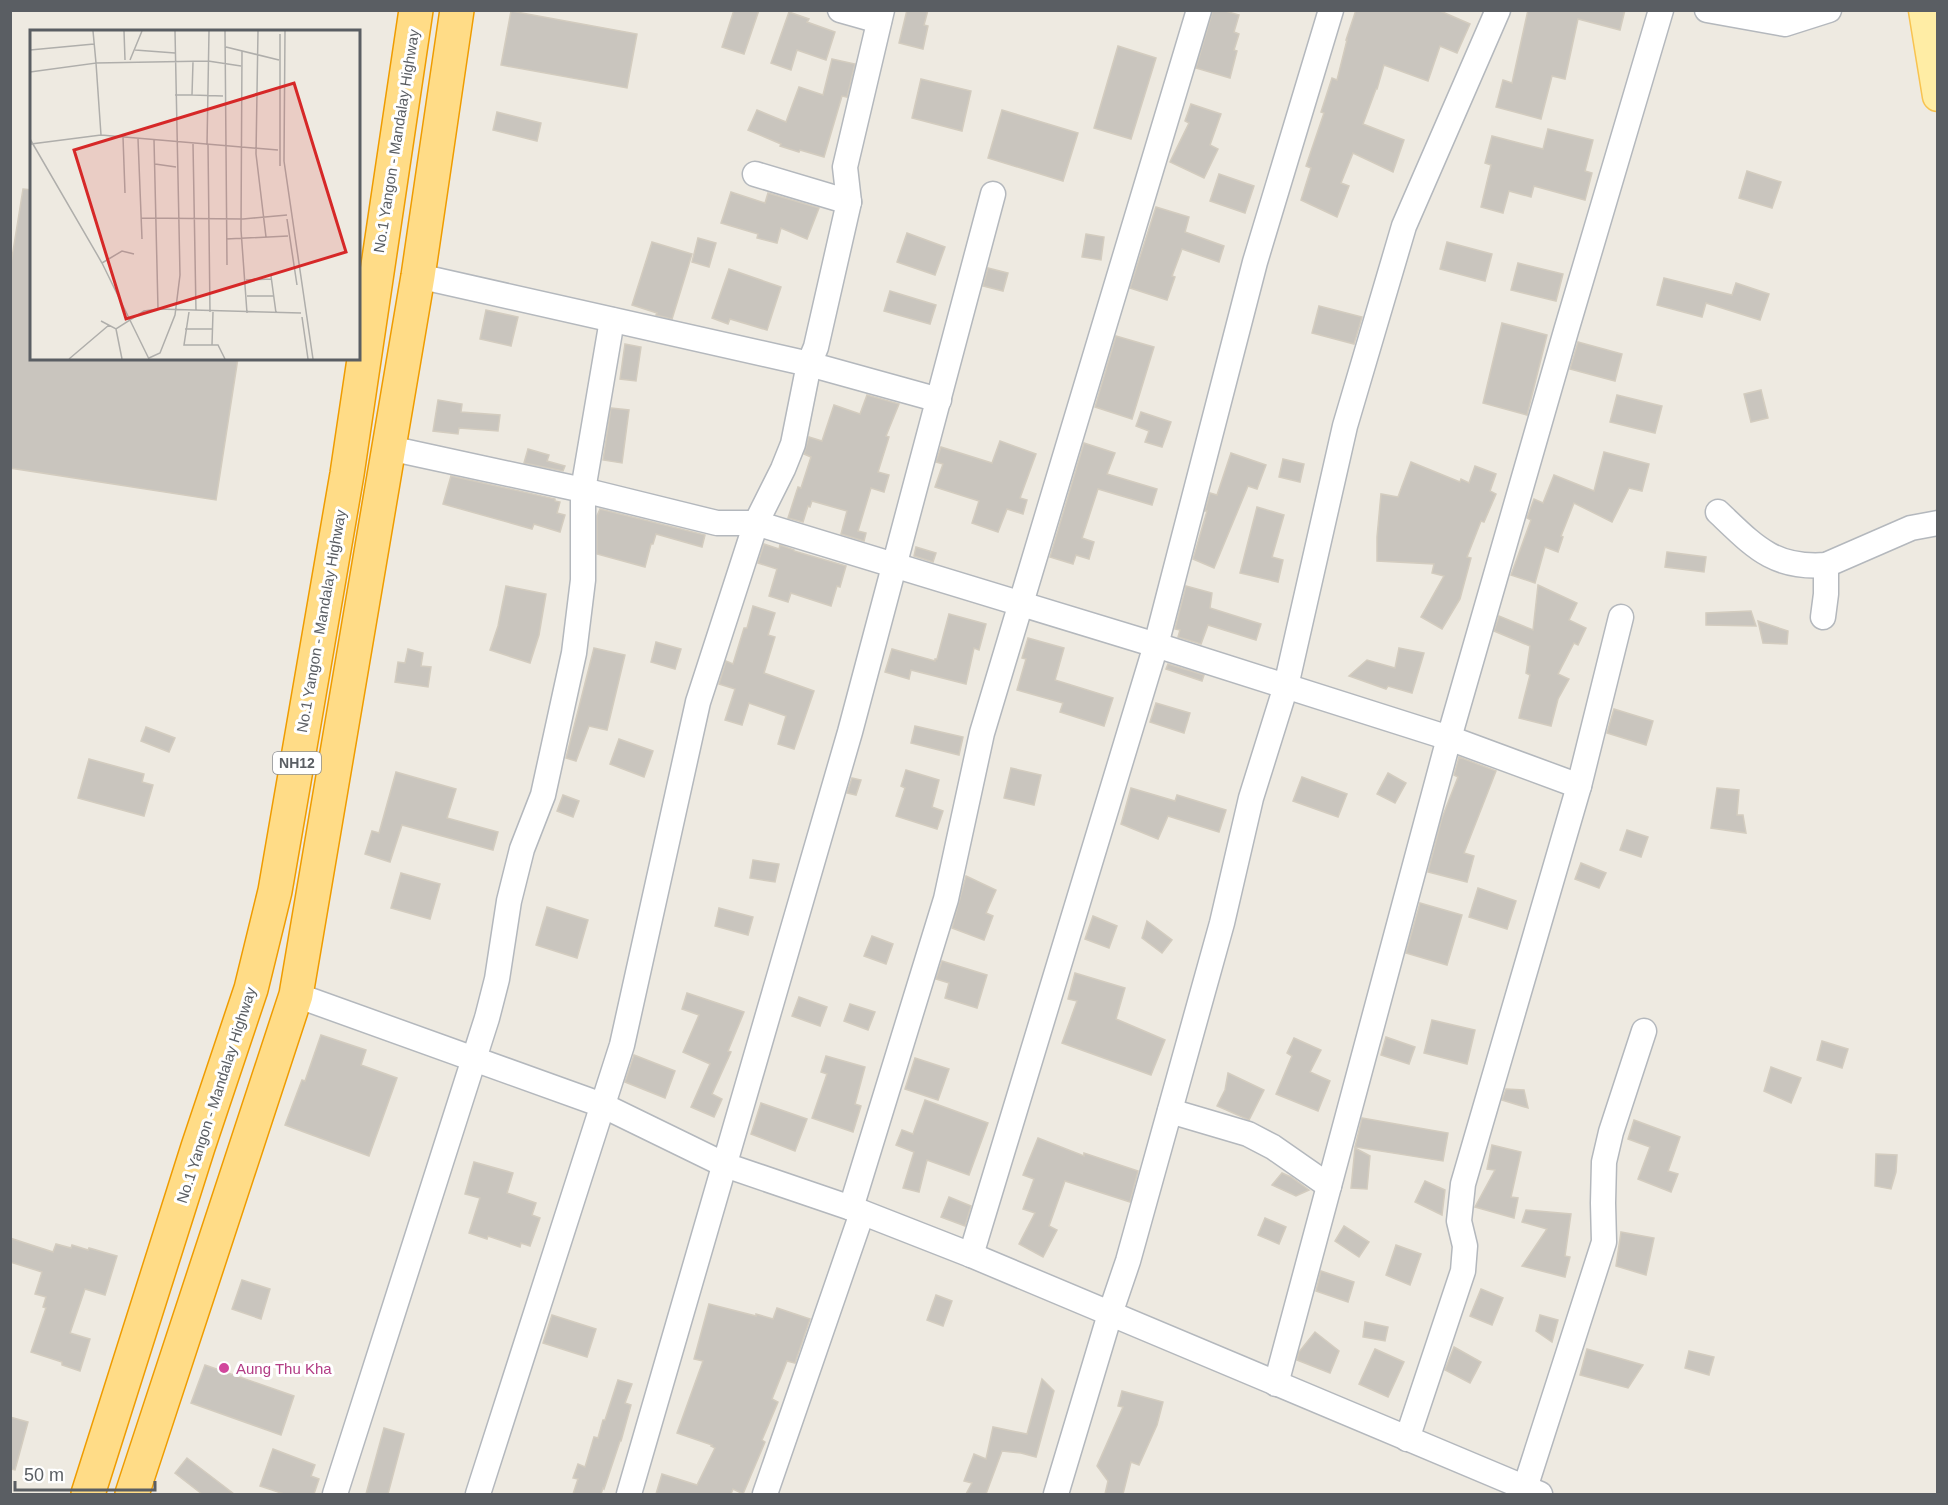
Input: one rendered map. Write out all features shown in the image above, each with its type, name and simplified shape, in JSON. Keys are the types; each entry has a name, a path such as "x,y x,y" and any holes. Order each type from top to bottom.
{"highway":[{"name":"No.1 Yangon - Mandalay Highway","path":"88,1494 198,1147 251,989 276,891 347,474 416,10"},
{"name":"NH12","path":"132,1494 296,995 418,276 457,10"}],"main road":[{"path":"1924,10 1938,96"}],"street":[{"path":"478,1494 622,1045 698,702 756,523 793,444 809,364 816,347 849,202 845,167 880,16 840,10"},
{"path":"765,1494 856,1211 946,899 982,733 1199,10"},
{"path":"971,1256 1156,645 1256,262 1331,10"},
{"path":"1056,1494 1128,1261 1222,923 1251,798 1286,686 1345,426 1404,226 1498,10"},
{"path":"1276,1384 1449,738 1661,10"},
{"path":"1707,10 1785,24 1829,10"},
{"path":"755,174 849,202"},
{"path":"629,1494 850,732 993,194"},
{"path":"418,276 809,364 939,400"},
{"path":"335,1494 475,1059 497,979 509,901 519,859 543,795 574,653 583,580 583,490 612,320"},
{"path":"388,448 583,490 717,523 756,523 894,563 1449,738 1579,786"},
{"path":"1718,512 1760,551 1783,563 1816,566 1826,565 1911,528 1938,523"},
{"path":"1823,617 1826,565"},
{"path":"1407,1439 1463,1271 1465,1246 1459,1221 1463,1184 1579,786 1621,617"},
{"path":"296,995 602,1105 725,1165 856,1211 971,1256 1533,1491 1604,1242 1604,1162 1611,1132 1644,1031"},
{"path":"1170,1111 1248,1134 1273,1147 1329,1185"}],"building":[{"path":"734,10 759,10 744,54 722,47"},
{"path":"907,10 928,10 924,25 928,26 923,49 899,43"},
{"path":"1213,10 1239,15 1234,32 1239,34 1234,50 1237,51 1230,78 1196,68"},
{"path":"1356,10 1438,10 1470,24 1457,53 1440,46 1428,81 1384,65 1363,124 1404,140 1393,172 1353,153 1341,183 1349,186 1337,217 1301,200 1311,168 1306,166 1324,113 1321,112 1332,78 1337,80"},
{"path":"1528,10 1625,10 1620,30 1578,19 1565,79 1552,76 1541,119 1496,107 1503,80 1512,83"},
{"path":"511,11 637,34 627,88 501,65"},
{"path":"789,12 809,19 807,22 835,32 826,60 797,50 791,70 771,63"},
{"path":"1118,46 1156,58 1131,139 1094,128"},
{"path":"832,59 855,64 847,97 842,96 824,157 780,146 781,144 748,130 757,110 786,122 799,87 823,95"},
{"path":"921,79 971,91 962,131 912,118"},
{"path":"1191,104 1221,114 1210,145 1218,149 1204,178 1170,162 1189,123 1185,121"},
{"path":"1002,110 1078,133 1063,181 988,158"},
{"path":"497,112 541,123 537,141 493,130"},
{"path":"1548,129 1593,140 1585,171 1592,173 1585,200 1534,186 1531,197 1509,191 1503,213 1481,207 1491,165 1485,163 1492,136 1543,149"},
{"path":"1747,171 1781,182 1772,208 1739,198"},
{"path":"1219,174 1254,186 1245,213 1210,201"},
{"path":"23,189 30,190 30,360 238,360 216,500 10,468 10,270"},
{"path":"731,192 765,203 768,193 819,208 807,239 781,228 777,243 757,238 758,234 721,223"},
{"path":"1156,207 1189,217 1185,232 1224,246 1219,262 1182,249 1172,276 1175,277 1167,300 1130,288"},
{"path":"907,233 945,247 935,275 897,262"},
{"path":"1086,234 1104,237 1101,260 1082,257"},
{"path":"698,238 716,243 709,267 692,262"},
{"path":"652,242 692,254 672,319 632,305"},
{"path":"1447,242 1492,254 1485,281 1440,269"},
{"path":"1518,263 1563,274 1556,301 1511,290"},
{"path":"988,268 1008,273 1003,291 983,286"},
{"path":"729,269 781,287 767,330 730,319 728,324 712,318"},
{"path":"1664,278 1732,295 1736,283 1769,294 1760,320 1706,303 1702,317 1657,305"},
{"path":"890,291 936,305 930,324 884,311"},
{"path":"1319,306 1362,317 1354,344 1312,333"},
{"path":"486,310 518,317 511,346 480,339"},
{"path":"1502,323 1547,335 1527,415 1483,403"},
{"path":"1116,336 1154,347 1132,419 1095,407"},
{"path":"1578,342 1622,354 1615,381 1570,369"},
{"path":"625,344 641,347 636,381 620,379"},
{"path":"1761,390 1768,418 1751,422 1744,394"},
{"path":"867,395 899,404 886,436 889,437 878,472 889,475 884,492 871,488 858,531 866,533 864,541 841,534 847,511 812,501 803,522 788,518 811,457 804,454 809,437 822,441 834,405 860,414"},
{"path":"1617,395 1662,406 1655,433 1610,422"},
{"path":"438,400 462,404 461,412 500,415 498,431 459,428 458,434 433,431"},
{"path":"611,408 629,410 622,463 603,460"},
{"path":"1141,412 1171,422 1162,447 1145,442 1149,431 1136,426"},
{"path":"1000,441 1036,454 1020,498 1027,500 1023,514 1007,509 998,532 972,523 979,501 935,487 943,464 936,462 941,447 992,463"},
{"path":"1084,443 1115,453 1107,474 1157,489 1152,505 1098,489 1082,538 1094,542 1089,559 1076,555 1073,564 1050,557"},
{"path":"528,449 549,455 547,461 565,466 563,471 524,463"},
{"path":"1604,452 1649,464 1642,491 1629,488 1612,522 1574,503 1561,536 1563,537 1558,552 1545,547 1535,583 1511,575 1531,520 1527,518 1534,499 1543,503 1554,475 1594,491"},
{"path":"1231,453 1266,465 1257,489 1248,486 1214,568 1193,559 1210,493 1217,495"},
{"path":"1283,459 1304,464 1300,482 1279,477"},
{"path":"1411,462 1460,482 1461,479 1469,483 1475,466 1496,474 1490,491 1496,494 1484,522 1481,521 1467,557 1471,558 1460,599 1442,629 1421,617 1444,576 1432,573 1434,564 1377,561 1381,494 1398,497"},
{"path":"451,476 555,499 560,502 557,513 565,515 560,532 534,524 532,529 443,504"},
{"path":"1257,507 1284,515 1272,557 1283,560 1278,582 1240,573"},
{"path":"600,509 705,535 702,547 656,534 645,567 597,554 597,516"},
{"path":"764,544 779,549 780,545 846,566 831,606 791,593 788,602 769,596 777,569 758,563"},
{"path":"916,547 936,553 933,562 914,556"},
{"path":"1667,552 1706,557 1704,572 1665,567"},
{"path":"1538,585 1577,603 1569,620 1586,628 1578,645 1574,643 1558,674 1569,679 1558,699 1551,726 1519,718 1530,675 1526,673 1530,646 1494,631 1499,616 1533,630"},
{"path":"506,586 546,594 539,635 530,663 490,650 498,626"},
{"path":"1186,586 1212,593 1210,608 1261,624 1256,640 1208,625 1201,644 1178,637 1180,630 1175,629"},
{"path":"753,606 775,613 768,635 775,637 764,673 814,691 794,749 778,744 786,716 749,703 742,725 725,720 735,689 719,684 726,661 733,664"},
{"path":"1751,611 1756,626 1706,625 1706,613"},
{"path":"949,614 986,624 979,650 974,648 966,684 911,670 909,679 885,672 892,649 935,661"},
{"path":"1758,621 1788,631 1787,644 1763,643"},
{"path":"1028,638 1064,648 1055,680 1113,698 1104,726 1060,712 1063,703 1017,690 1026,659 1022,658"},
{"path":"656,642 681,649 675,669 651,662"},
{"path":"594,648 625,655 607,730 589,726 576,761 566,758"},
{"path":"1399,648 1424,653 1412,693 1388,686 1386,689 1349,676 1367,660 1395,668"},
{"path":"408,649 423,653 421,666 431,667 428,687 395,682 398,662 405,663"},
{"path":"1168,664 1204,675 1202,681 1166,669"},
{"path":"1156,703 1190,713 1184,733 1150,722"},
{"path":"1614,709 1653,721 1646,745 1607,733"},
{"path":"915,726 963,737 959,755 911,743"},
{"path":"146,727 175,738 169,752 141,741"},
{"path":"619,739 653,751 644,777 610,764"},
{"path":"1459,757 1496,771 1464,853 1474,856 1467,882 1428,872 1442,818 1458,777 1454,775"},
{"path":"89,759 144,774 142,782 153,785 144,816 78,798"},
{"path":"1011,768 1041,775 1034,805 1004,798"},
{"path":"906,770 939,780 932,807 943,811 937,829 896,816 905,788 901,786"},
{"path":"396,772 456,789 447,818 498,832 493,850 402,825 390,862 365,854 372,831 379,833"},
{"path":"1388,773 1406,783 1395,803 1377,794"},
{"path":"1302,777 1347,794 1338,817 1293,801"},
{"path":"852,778 861,780 856,795 847,793"},
{"path":"1131,788 1175,801 1177,795 1226,810 1219,832 1168,816 1158,839 1121,824"},
{"path":"1717,788 1739,790 1737,815 1743,815 1746,833 1711,828"},
{"path":"563,795 579,801 573,817 557,811"},
{"path":"1627,830 1648,837 1641,857 1620,850"},
{"path":"753,860 779,864 775,882 750,878"},
{"path":"1581,863 1606,873 1599,888 1575,879"},
{"path":"401,873 440,884 430,919 391,908"},
{"path":"966,876 996,890 986,913 993,916 984,940 952,928"},
{"path":"1478,888 1516,901 1507,929 1469,917"},
{"path":"1420,903 1462,915 1447,965 1406,953"},
{"path":"547,907 588,920 577,958 536,945"},
{"path":"719,908 753,917 748,935 715,926"},
{"path":"1093,916 1117,926 1109,948 1085,939"},
{"path":"1147,921 1172,940 1162,953 1142,938"},
{"path":"872,936 893,944 886,964 864,956"},
{"path":"942,961 987,975 977,1008 945,998 949,983 936,979"},
{"path":"1075,973 1125,988 1116,1019 1165,1040 1151,1075 1062,1043 1077,1001 1068,999"},
{"path":"687,993 744,1012 728,1051 731,1052 712,1094 722,1099 714,1117 691,1107 710,1064 683,1052 699,1015 682,1009"},
{"path":"799,997 827,1007 820,1026 792,1016"},
{"path":"850,1004 875,1012 868,1030 844,1021"},
{"path":"1432,1020 1475,1030 1467,1064 1424,1053"},
{"path":"321,1035 366,1050 361,1065 397,1078 369,1156 285,1125 302,1080 305,1081"},
{"path":"1386,1037 1415,1047 1409,1064 1381,1055"},
{"path":"1294,1038 1321,1050 1310,1072 1330,1081 1318,1111 1276,1094 1292,1056 1287,1053"},
{"path":"1822,1041 1848,1049 1842,1068 1817,1060"},
{"path":"634,1055 675,1071 665,1098 625,1082"},
{"path":"826,1056 865,1067 855,1104 861,1106 853,1132 812,1118 827,1074 821,1072"},
{"path":"915,1058 949,1069 938,1100 905,1089"},
{"path":"1771,1067 1801,1078 1791,1103 1764,1091"},
{"path":"1228,1073 1264,1090 1249,1120 1217,1106 1225,1090"},
{"path":"1506,1089 1524,1090 1528,1108 1502,1100"},
{"path":"925,1100 988,1123 969,1175 927,1160 919,1192 903,1188 914,1152 896,1145 902,1130 913,1134"},
{"path":"761,1103 807,1119 795,1151 751,1134"},
{"path":"1362,1118 1448,1133 1443,1161 1355,1147"},
{"path":"1634,1120 1680,1137 1668,1171 1678,1174 1671,1192 1638,1179 1650,1147 1628,1139"},
{"path":"1038,1138 1084,1156 1084,1153 1138,1171 1130,1202 1065,1181 1049,1226 1057,1230 1043,1257 1019,1244 1035,1213 1023,1209 1034,1179 1023,1175"},
{"path":"1492,1145 1521,1152 1511,1197 1518,1198 1514,1218 1475,1207 1495,1170 1487,1169"},
{"path":"1355,1148 1370,1156 1367,1189 1351,1188"},
{"path":"1876,1154 1897,1155 1896,1172 1891,1189 1875,1186"},
{"path":"474,1162 513,1173 507,1193 536,1203 532,1215 540,1218 530,1246 521,1243 520,1247 488,1236 487,1239 469,1233 480,1198 465,1194"},
{"path":"1282,1173 1309,1190 1296,1196 1272,1185"},
{"path":"1425,1181 1445,1190 1442,1215 1415,1202"},
{"path":"949,1197 971,1206 965,1226 941,1217"},
{"path":"1526,1210 1571,1214 1565,1256 1570,1257 1565,1277 1522,1266 1547,1229 1522,1222"},
{"path":"1265,1218 1286,1227 1279,1244 1258,1235"},
{"path":"1344,1226 1369,1242 1359,1257 1335,1241"},
{"path":"1621,1232 1654,1238 1646,1275 1616,1266"},
{"path":"10,1238 53,1252 56,1244 71,1248 72,1245 117,1256 105,1295 85,1289 70,1333 90,1339 80,1371 62,1365 62,1362 31,1352 46,1308 43,1307 46,1297 35,1294 42,1272 10,1262"},
{"path":"1396,1245 1421,1254 1410,1285 1386,1275"},
{"path":"1321,1271 1354,1282 1348,1302 1316,1291"},
{"path":"242,1280 270,1289 261,1319 232,1309"},
{"path":"1481,1289 1503,1298 1492,1325 1470,1316"},
{"path":"936,1295 952,1301 943,1326 927,1320"},
{"path":"709,1304 773,1319 777,1308 810,1319 795,1363 787,1361 772,1399 778,1402 762,1440 765,1442 743,1494 733,1489 731,1494 656,1494 662,1474 697,1485 715,1448 677,1433 703,1361 694,1359"},
{"path":"552,1315 596,1329 587,1357 543,1343"},
{"path":"1540,1315 1558,1320 1552,1342 1536,1331"},
{"path":"1365,1322 1388,1327 1385,1341 1363,1337"},
{"path":"1315,1332 1339,1351 1330,1373 1297,1360 1299,1352"},
{"path":"1454,1347 1481,1362 1470,1383 1445,1370"},
{"path":"1375,1349 1404,1362 1388,1397 1359,1384"},
{"path":"1587,1349 1643,1365 1628,1388 1580,1375"},
{"path":"1689,1351 1714,1357 1709,1375 1685,1368"},
{"path":"205,1365 294,1396 281,1435 191,1403"},
{"path":"1042,1379 1054,1391 1036,1457 1002,1451 986,1494 966,1494 972,1483 964,1481 974,1454 986,1459 993,1427 1027,1434"},
{"path":"618,1380 632,1384 625,1403 631,1405 604,1489 601,1494 573,1494 578,1479 573,1478 578,1464 585,1467 594,1437 598,1438"},
{"path":"1122,1391 1163,1402 1157,1425 1139,1465 1131,1462 1123,1494 1105,1494 1108,1481 1097,1466 1123,1407 1118,1406"},
{"path":"10,1417 28,1422 15,1470 10,1469"},
{"path":"384,1428 404,1434 388,1494 366,1494"},
{"path":"273,1449 315,1465 311,1476 319,1479 314,1494 284,1494 260,1486"},
{"path":"187,1458 234,1494 202,1494 175,1473"}],"place":[{"name":"Aung Thu Kha","path":"224,1368"}]}
